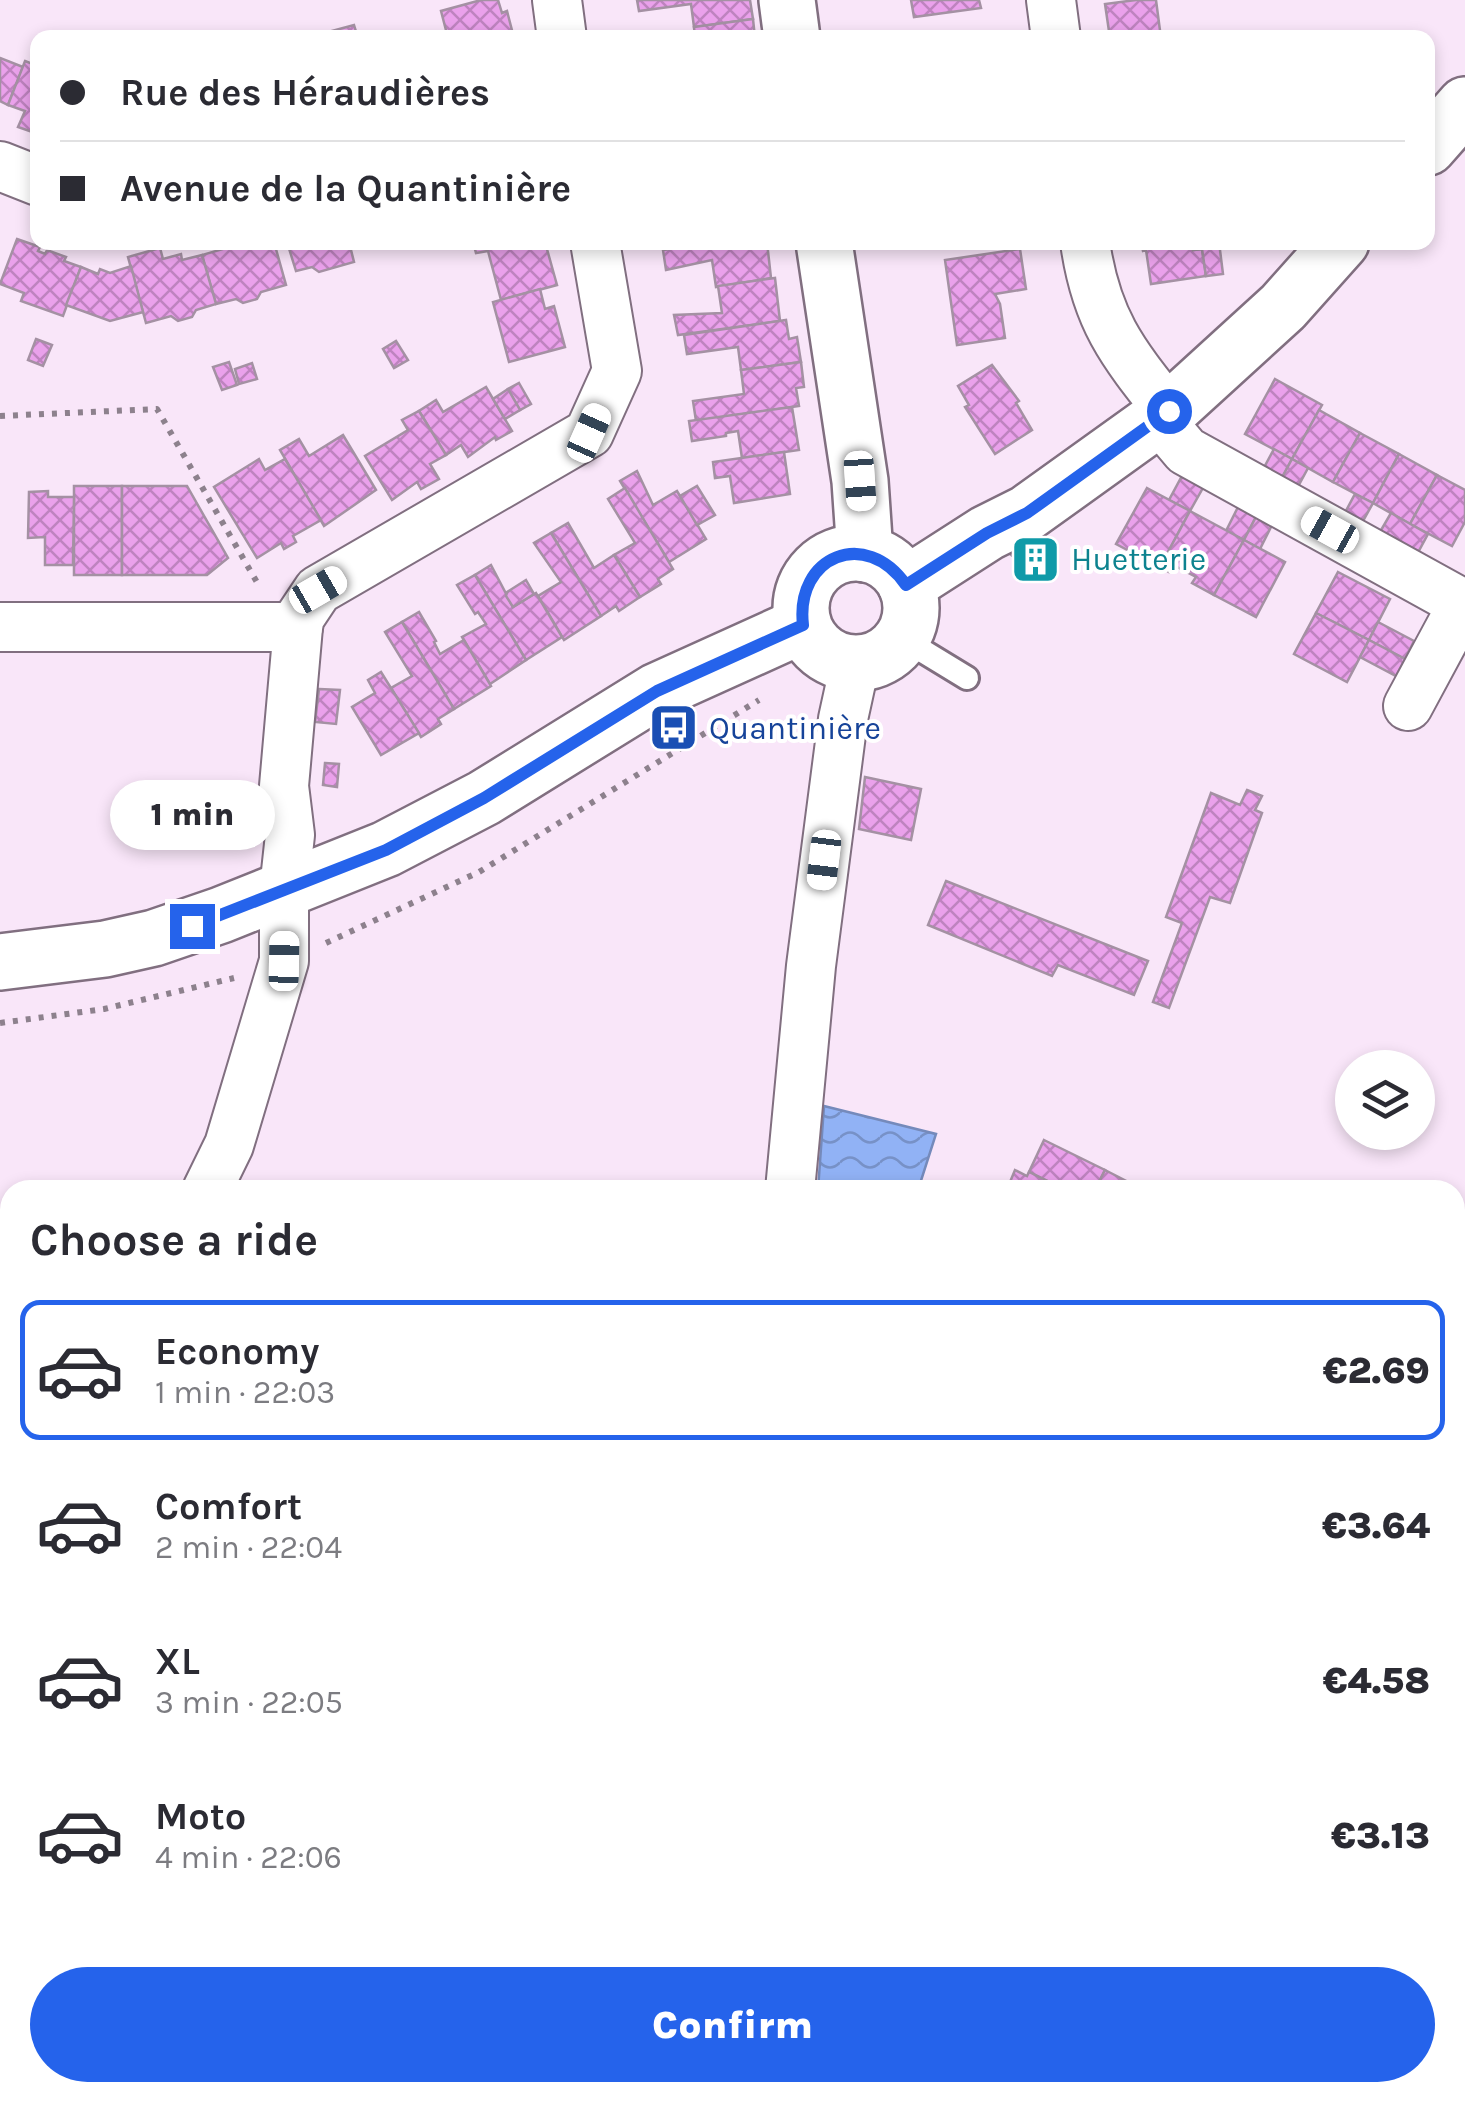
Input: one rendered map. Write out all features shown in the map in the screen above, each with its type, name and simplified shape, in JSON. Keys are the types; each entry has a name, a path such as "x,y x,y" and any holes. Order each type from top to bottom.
{"street":[{"path":"557,0 561,30"},
{"path":"787,0 791,30"},
{"path":"1051,0 1055,30"},
{"path":"1435,139 1465,105"},
{"path":"0,166 30,178"},
{"path":"0,626 282,612 300,617 318,590 589,433 616,371 596,250"},
{"path":"825,250 860,481 886,569 911,602 910,622 902,639 890,652 855,664 822,652 803,625 800,606 814,572 829,560 847,554 886,569 987,533 1027,513 1164,415 1255,334 1334,250"},
{"path":"1086,250 1094,293 1110,331 1186,452 1464,604 1408,706"},
{"path":"212,1180 229,1145 284,961 284,890 290,835 284,786 282,612"},
{"path":"0,962 154,938 386,850 484,798 657,691 803,625"},
{"path":"791,1180 811,966 843,719 855,664"}],"lane":[{"path":"902,639 967,678"}],"path":[{"path":"0,416 158,409 282,612"},
{"path":"318,946 479,872 764,697"},
{"path":"0,1023 104,1009 241,976"}],"water":[{"path":"824,1106 936,1134 921,1180 819,1180"}],"building":[{"path":"481,0 498,0 502,13 507,11 512,30 446,30 441,11"},
{"path":"637,0 750,0 753,19 694,27 691,4 639,11"},
{"path":"911,0 979,0 981,8 914,17"},
{"path":"1156,0 1160,30 1109,30 1105,4"},
{"path":"753,19 754,30 694,30"},
{"path":"0,58 23,67 8,105 0,101"},
{"path":"25,61 30,63 30,131 18,127 25,111 8,105"},
{"path":"17,239 30,244 30,250 45,254 47,250 81,267 63,316 21,301 24,293 0,284"},
{"path":"153,250 161,250 163,259 181,254 182,260 202,255 216,304 178,321 171,316 146,323 128,257"},
{"path":"220,250 276,250 286,285 261,292 257,299 243,303 236,299 216,304 202,255"},
{"path":"289,250 351,250 354,262 319,272 312,267 296,271"},
{"path":"475,250 547,250 557,285 501,300 488,251"},
{"path":"663,250 768,250 771,278 716,287 712,260 666,270"},
{"path":"1020,250 1026,289 995,294 1005,338 957,345 945,260"},
{"path":"1146,250 1202,250 1206,276 1151,284"},
{"path":"1202,250 1220,250 1223,274 1206,276"},
{"path":"131,266 143,312 110,321 66,305 81,267 98,274 100,269 110,273"},
{"path":"775,278 780,321 678,335 674,315 722,313 718,286"},
{"path":"540,289 545,309 554,306 565,347 509,362 493,302"},
{"path":"786,320 789,339 797,337 801,362 741,370 738,347 687,354 684,335"},
{"path":"36,339 52,345 43,366 28,360"},
{"path":"396,341 408,360 394,368 383,349"},
{"path":"229,362 237,385 222,390 213,367"},
{"path":"801,362 804,387 796,388 799,406 696,421 693,401 744,394 741,370"},
{"path":"252,363 257,379 239,384 235,369"},
{"path":"992,365 1019,401 1016,403 1032,430 995,454 965,407 969,405 958,386"},
{"path":"1275,379 1322,405 1292,459 1245,434"},
{"path":"519,383 531,404 520,410 508,389"},
{"path":"486,387 512,431 496,440 495,437 468,457 461,445 446,455 419,411 436,400 443,412"},
{"path":"508,389 520,410 505,419 493,399"},
{"path":"792,407 799,450 742,458 738,431 692,441 689,421"},
{"path":"1319,410 1360,433 1333,482 1292,459"},
{"path":"419,411 446,455 430,464 439,479 421,489 417,482 392,500 365,456 408,430 402,420"},
{"path":"1360,433 1399,454 1373,503 1333,482"},
{"path":"343,435 376,490 324,526 280,450 299,439 309,456"},
{"path":"1274,449 1292,459 1278,485 1260,475"},
{"path":"784,452 790,494 734,503 730,476 715,478 713,462"},
{"path":"1399,454 1437,475 1410,524 1373,503"},
{"path":"259,459 265,470 285,459 321,520 293,536 296,542 284,549 281,543 257,558 214,487"},
{"path":"1292,459 1308,468 1294,494 1278,485"},
{"path":"637,471 653,505 677,491 706,539 669,562 620,481"},
{"path":"1183,474 1204,486 1190,511 1169,500"},
{"path":"1437,475 1465,490 1465,522 1452,546 1410,524"},
{"path":"74,486 122,486 122,575 74,575"},
{"path":"122,486 187,486 228,558 207,575 122,575"},
{"path":"697,486 715,515 697,525 680,496"},
{"path":"625,488 673,569 658,579 661,584 640,597 614,555 635,543 608,499"},
{"path":"1147,488 1190,511 1160,567 1116,544"},
{"path":"48,491 48,497 74,497 73,565 45,565 45,537 28,538 29,492"},
{"path":"1355,494 1373,503 1358,530 1341,520"},
{"path":"1240,503 1258,513 1244,540 1226,531"},
{"path":"1190,511 1244,540 1214,595 1192,583 1196,577 1173,565 1169,572 1160,567"},
{"path":"1258,513 1274,521 1260,549 1244,540"},
{"path":"1391,513 1428,534 1415,558 1377,537"},
{"path":"568,523 594,568 614,555 640,597 619,611 616,606 601,616 551,533"},
{"path":"551,533 601,616 564,640 538,596 561,582 534,543"},
{"path":"1244,540 1285,562 1256,617 1214,595"},
{"name":"Huetterie","path":"1042,548 1048,559 1030,570 1010,554 1024,559"},
{"path":"491,565 513,607 536,593 562,637 526,660 475,575"},
{"path":"1338,572 1390,599 1369,640 1316,613"},
{"path":"475,575 526,660 490,684 462,637 486,624 457,585"},
{"path":"526,580 534,594 513,607 507,592"},
{"path":"419,612 440,654 464,640 491,686 454,709 402,622"},
{"path":"1316,613 1369,640 1347,682 1294,654"},
{"path":"402,622 454,709 438,719 441,724 421,737 391,688 412,676 385,632"},
{"path":"1378,622 1414,641 1405,659 1369,640"},
{"path":"1369,640 1405,659 1396,676 1360,657"},
{"path":"381,672 419,733 381,755 352,707 375,693 368,680"},
{"path":"319,689 340,690 336,724 315,722"},
{"path":"325,763 339,764 337,787 323,785"},
{"path":"865,777 921,789 911,840 859,829"},
{"path":"1247,790 1262,796 1255,810 1262,813 1230,903 1210,897 1169,1008 1153,1002 1182,923 1166,917 1211,793 1240,805"},
{"path":"946,881 1148,961 1134,995 1058,965 1052,976 928,925"},
{"path":"1044,1140 1105,1170 1100,1180 1045,1180 1029,1172"},
{"path":"1015,1170 1045,1180 1011,1180"},
{"path":"1105,1170 1124,1180 1100,1180"}],"place":[{"name":"Huetterie","path":"1036,559"},
{"name":"Quantinière","path":"674,728"}],"route":[{"path":"192,926 386,850 484,798 657,691 803,625 800,606 805,588 814,572 829,560 865,554 896,570 906,585 987,533 1027,513 1169,411"}]}
